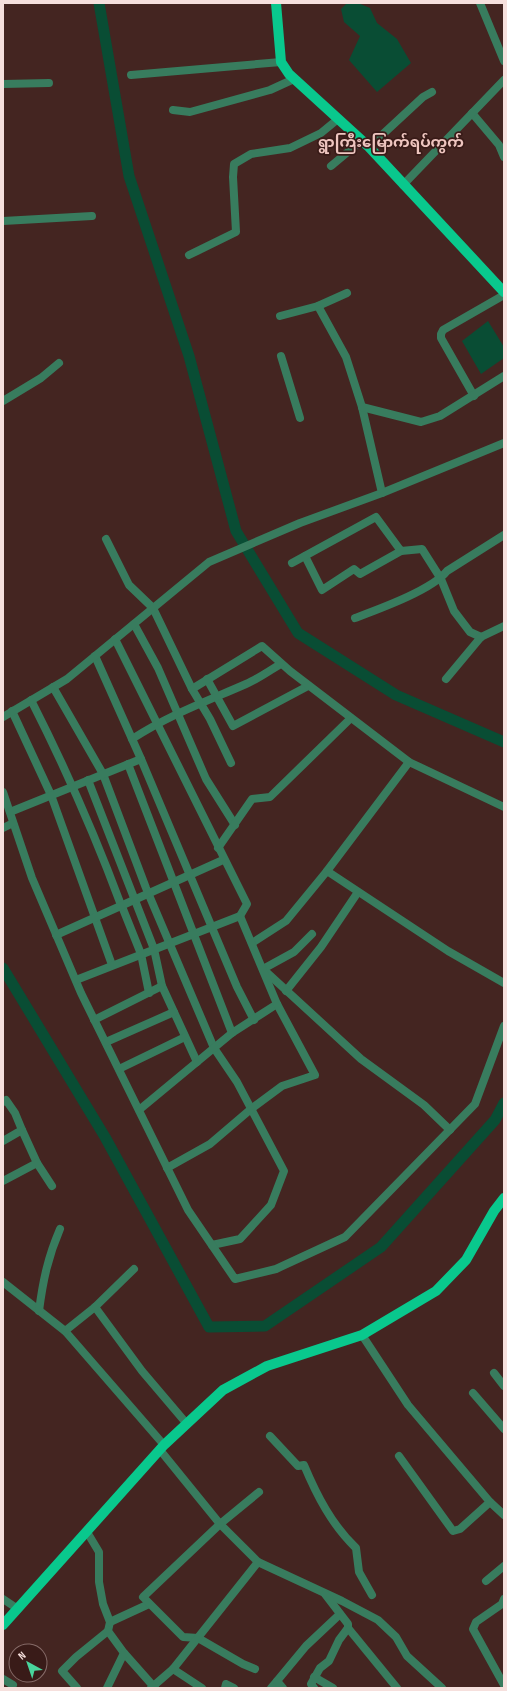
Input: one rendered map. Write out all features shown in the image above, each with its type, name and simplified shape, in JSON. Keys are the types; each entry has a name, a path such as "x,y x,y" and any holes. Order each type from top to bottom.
{"main road":[{"path":"276,3 281,62 294,79 365,144 504,292"},
{"path":"3,1625 162,1448 223,1390 267,1366 362,1335 436,1290 466,1260 494,1211 504,1198"}],"street":[{"path":"480,3 504,61"},
{"path":"131,75 281,62"},
{"path":"172,110 190,112 270,90 294,79"},
{"path":"403,185 504,80"},
{"path":"3,84 49,83"},
{"path":"331,166 365,144 423,97 432,92"},
{"path":"472,113 499,146 504,158"},
{"path":"189,255 236,232 233,177 234,164 251,154 290,148 321,133 338,119"},
{"path":"3,221 92,216"},
{"path":"280,316 318,306 347,293"},
{"path":"474,396 441,334 443,330 504,295"},
{"path":"318,306 346,357 362,407 382,493"},
{"path":"281,356 300,418"},
{"path":"3,401 41,378 59,363"},
{"path":"362,407 421,422 440,416 504,376"},
{"path":"3,717 67,679 209,562 300,523 382,493 504,443"},
{"path":"292,563 376,517 401,551"},
{"path":"355,618 392,603 441,579 447,571 504,535"},
{"path":"106,539 129,585 153,608 192,689 231,763"},
{"path":"305,556 322,590 354,569 360,574 401,551 422,548 441,579 454,611 470,632 481,637"},
{"path":"134,624 158,668 206,779 235,825"},
{"path":"446,679 481,637 504,626"},
{"path":"76,980 240,916 247,904 223,860 115,639"},
{"path":"192,689 262,646 308,686 409,762 504,807"},
{"path":"95,656 141,759 237,988 254,1020"},
{"path":"132,739 156,723 216,696 248,684 281,664"},
{"path":"207,679 233,726 308,686"},
{"path":"53,687 103,774 148,894 214,1048 237,1082 284,1171 271,1205 240,1239 212,1245"},
{"path":"31,700 59,756 71,787 96,838 141,954 149,993"},
{"path":"12,712 51,795 96,917 112,966"},
{"path":"218,848 252,799 270,797 351,718"},
{"path":"10,812 141,759"},
{"path":"252,943 286,921 327,871 409,762"},
{"path":"128,764 232,1033"},
{"path":"88,780 154,949 162,986 197,1062"},
{"path":"3,792 32,878 94,1020 188,1210 235,1279 276,1270 345,1237 475,1104 504,1026"},
{"path":"3,828 13,823"},
{"path":"56,934 122,907 134,900 223,860"},
{"path":"327,871 448,951 504,983"},
{"path":"286,991 358,892"},
{"path":"167,1168 210,1144 251,1108 282,1086 316,1075 277,1004 240,916"},
{"path":"263,969 294,952 312,934"},
{"path":"263,969 361,1059 424,1105 450,1130"},
{"path":"94,1020 162,986"},
{"path":"139,1110 232,1033 277,1004"},
{"path":"106,1042 174,1012"},
{"path":"118,1069 185,1037"},
{"path":"3,1102 6,1100 15,1113 37,1163 52,1186"},
{"path":"3,1141 22,1130"},
{"path":"3,1181 37,1163"},
{"path":"39,1311 43,1279 50,1252 60,1229"},
{"path":"65,1331 95,1307 134,1269"},
{"path":"3,1283 65,1331 162,1448 220,1524 258,1562 323,1592 378,1620 396,1636 407,1656 442,1688"},
{"path":"95,1307 142,1371 187,1424"},
{"path":"362,1335 408,1404 490,1502 504,1515"},
{"path":"494,1373 504,1386"},
{"path":"473,1394 504,1429"},
{"path":"270,1436 298,1466 304,1466 316,1493 341,1533 356,1548 359,1572 372,1595"},
{"path":"400,1456 453,1531 460,1529 490,1502"},
{"path":"255,1669 243,1664 198,1638 183,1637 143,1597 220,1524 259,1492"},
{"path":"77,1688 62,1671 76,1657 108,1631 110,1622 103,1604 99,1582 99,1552 87,1532"},
{"path":"108,1631 124,1653 153,1687 173,1669 258,1562"},
{"path":"486,1581 504,1566"},
{"path":"323,1592 348,1624 348,1628 397,1688"},
{"path":"3,1599 18,1609"},
{"path":"504,1599 502,1604 476,1622 473,1628 504,1685"},
{"path":"110,1622 149,1604"},
{"path":"271,1688 306,1646 340,1614"},
{"path":"314,1688 311,1684 314,1677 320,1668 329,1661 339,1640 348,1628"},
{"path":"107,1688 124,1653"},
{"path":"173,1669 202,1688"},
{"path":"314,1677 333,1688"},
{"path":"3,1679 13,1685"},
{"path":"277,1682 284,1688"},
{"path":"225,1688 226,1684 234,1688"}],"shaded area":[{"path":"347,3 358,3 370,8 377,23 397,39 411,63 377,92 349,60 360,36 344,22 341,9"},
{"path":"488,321 504,347 504,358 481,374 462,341"}],"waterway":[{"path":"99,3 129,176 189,356 236,531 298,633 396,695 504,742"},
{"path":"3,968 105,1137 209,1327 265,1326 381,1247 495,1120 504,1103"}],"district":[{"name":"ရွာကြီးမြောက်ရပ်ကွက်","path":"391,142"}]}
